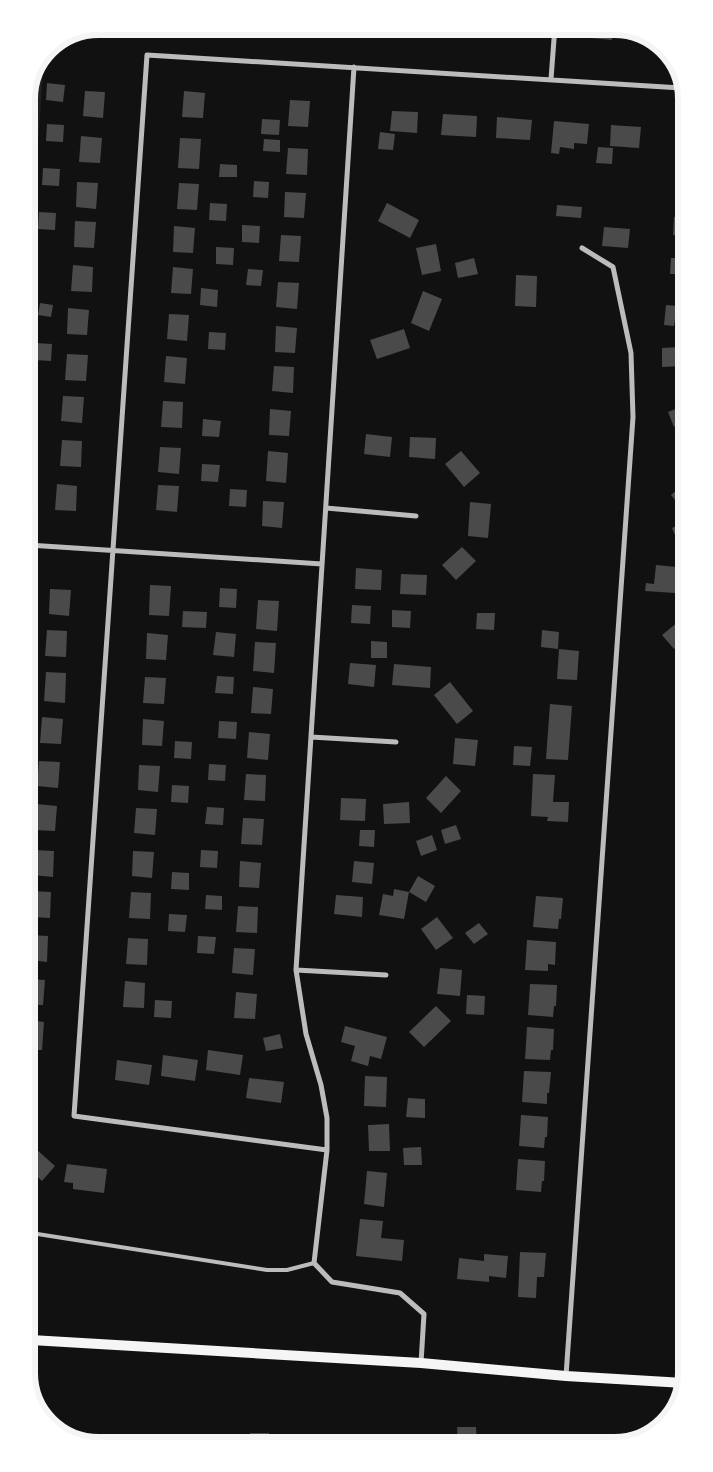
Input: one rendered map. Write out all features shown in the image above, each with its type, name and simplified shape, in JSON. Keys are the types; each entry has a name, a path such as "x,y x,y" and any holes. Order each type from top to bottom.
{"main road":[{"path":"35,1340 421,1363 566,1376 677,1383"}],"street":[{"path":"551,79 553,35"},
{"path":"327,1150 74,1116 147,56 677,88"},
{"path":"354,68 296,970 306,1034 321,1084 327,1118 327,1150 314,1263 332,1282 400,1293 424,1314 421,1363"},
{"path":"566,1376 633,417 631,353 613,267 582,248"},
{"path":"326,508 416,516"},
{"path":"35,545 322,564"},
{"path":"311,737 396,742"},
{"path":"296,970 386,975"}],"lane":[{"path":"35,1234 266,1270 287,1270 314,1263"}],"shaded area":[{"path":"43,69 35,188 35,95"}],"building":[{"path":"489,35 515,35 515,37"},
{"path":"591,35 612,35 612,40 591,38"},
{"path":"47,83 65,85 63,102 46,100"},
{"path":"85,91 105,92 103,118 83,116"},
{"path":"184,91 205,93 203,118 182,117"},
{"path":"290,100 310,101 308,127 288,126"},
{"path":"392,111 418,112 417,133 390,131"},
{"path":"443,114 477,116 476,137 441,135"},
{"path":"497,117 532,120 530,140 496,138"},
{"path":"262,119 280,120 279,135 261,134"},
{"path":"554,121 589,124 587,144 574,143 574,149 560,147 559,154 551,153"},
{"path":"47,124 64,125 63,142 46,141"},
{"path":"611,125 641,127 639,148 610,146"},
{"path":"380,132 395,134 393,150 378,149"},
{"path":"81,136 102,138 100,163 79,162"},
{"path":"678,137 678,163 676,163"},
{"path":"180,138 201,139 199,169 178,168"},
{"path":"264,139 280,140 280,152 263,151"},
{"path":"598,147 613,148 612,164 596,163"},
{"path":"288,148 308,149 307,175 286,174"},
{"path":"220,164 237,165 237,177 219,177"},
{"path":"43,168 60,169 59,186 42,185"},
{"path":"677,170 678,187 676,187"},
{"path":"254,181 269,182 268,198 253,197"},
{"path":"77,182 98,183 96,209 76,207"},
{"path":"179,183 199,184 197,210 177,209"},
{"path":"285,192 306,193 304,218 284,217"},
{"path":"210,203 227,204 226,221 209,220"},
{"path":"387,203 419,220 410,238 378,221"},
{"path":"557,205 582,207 581,218 556,216"},
{"path":"39,212 56,213 55,230 38,229"},
{"path":"674,217 678,217 678,236 673,235"},
{"path":"75,221 96,222 94,248 74,247"},
{"path":"242,225 260,226 259,243 242,242"},
{"path":"174,226 195,228 193,253 173,252"},
{"path":"604,227 630,229 628,248 602,246"},
{"path":"281,235 301,236 299,262 279,261"},
{"path":"436,244 441,271 422,275 416,248"},
{"path":"216,247 234,248 233,265 216,264"},
{"path":"474,258 478,274 458,278 455,263"},
{"path":"671,258 678,258 678,274 670,274"},
{"path":"73,265 93,267 92,292 71,291"},
{"path":"173,267 193,269 191,294 171,293"},
{"path":"248,269 263,270 261,286 246,285"},
{"path":"516,275 537,276 536,307 515,306"},
{"path":"278,282 299,283 297,309 276,307"},
{"path":"201,288 218,290 217,307 200,305"},
{"path":"423,291 442,299 429,331 411,323"},
{"path":"40,303 53,305 51,317 38,315"},
{"path":"666,305 677,306 674,326 664,325"},
{"path":"68,308 89,310 87,335 67,334"},
{"path":"169,314 189,315 187,341 167,339"},
{"path":"276,326 297,328 295,353 275,352"},
{"path":"404,329 410,348 377,359 370,340"},
{"path":"209,332 226,333 225,350 208,349"},
{"path":"35,343 52,344 51,361 35,360"},
{"path":"678,347 678,366 662,367 662,348"},
{"path":"67,354 88,355 86,381 65,380"},
{"path":"166,356 187,358 185,384 164,382"},
{"path":"274,366 294,367 293,393 272,391"},
{"path":"63,396 84,397 82,423 61,421"},
{"path":"163,401 183,402 182,428 161,427"},
{"path":"678,408 678,425 674,427 668,412"},
{"path":"270,409 291,411 289,436 269,435"},
{"path":"203,419 221,421 219,437 202,436"},
{"path":"366,434 392,437 390,457 364,454"},
{"path":"410,437 436,438 435,459 409,457"},
{"path":"62,440 82,441 81,467 60,466"},
{"path":"160,447 181,448 179,474 158,472"},
{"path":"268,451 288,453 286,483 266,481"},
{"path":"461,451 480,473 464,487 445,464"},
{"path":"202,464 220,465 218,482 201,481"},
{"path":"57,484 77,486 76,511 55,510"},
{"path":"158,485 179,486 177,512 156,510"},
{"path":"230,489 247,490 246,507 229,506"},
{"path":"678,489 678,504 671,495"},
{"path":"263,501 284,502 282,528 262,526"},
{"path":"470,502 491,504 488,538 468,536"},
{"path":"678,525 678,542 672,528"},
{"path":"462,547 476,561 456,580 442,565"},
{"path":"656,565 677,567 675,593 645,591 646,583 654,584"},
{"path":"356,568 382,570 381,590 355,589"},
{"path":"401,574 427,575 426,595 400,594"},
{"path":"150,585 171,586 169,616 149,615"},
{"path":"220,588 237,589 236,608 219,607"},
{"path":"50,589 71,590 69,616 49,614"},
{"path":"258,600 279,601 277,631 256,629"},
{"path":"352,605 371,606 370,624 351,623"},
{"path":"392,610 411,611 410,628 392,627"},
{"path":"183,611 207,612 206,628 182,627"},
{"path":"477,613 495,613 494,630 476,629"},
{"path":"678,622 678,646 674,649 662,635"},
{"path":"47,630 67,631 66,657 45,656"},
{"path":"542,630 559,632 558,649 541,647"},
{"path":"216,632 236,634 234,657 213,655"},
{"path":"147,633 168,635 166,660 146,659"},
{"path":"371,641 387,642 387,658 371,658"},
{"path":"255,642 276,643 274,673 253,671"},
{"path":"559,649 579,651 577,680 557,679"},
{"path":"350,663 376,665 374,687 348,684"},
{"path":"394,664 431,667 430,688 392,685"},
{"path":"46,672 66,673 65,703 44,701"},
{"path":"217,676 234,677 233,694 215,693"},
{"path":"145,677 166,678 164,704 143,703"},
{"path":"450,682 473,711 457,724 434,695"},
{"path":"253,687 273,689 271,714 251,713"},
{"path":"550,704 572,706 568,760 546,759"},
{"path":"42,717 63,719 61,744 40,743"},
{"path":"143,719 164,721 162,746 142,745"},
{"path":"219,721 237,722 236,739 218,738"},
{"path":"249,732 270,734 268,760 247,758"},
{"path":"455,738 478,740 475,766 453,764"},
{"path":"175,741 192,742 191,759 174,758"},
{"path":"514,746 532,747 530,766 513,765"},
{"path":"39,761 60,762 58,788 37,786"},
{"path":"209,764 226,765 225,781 208,780"},
{"path":"139,765 160,766 158,792 138,790"},
{"path":"246,774 266,775 265,801 244,800"},
{"path":"533,774 555,775 553,802 569,802 568,822 547,821 548,817 531,816"},
{"path":"446,776 461,791 441,813 426,798"},
{"path":"172,785 189,786 188,803 171,802"},
{"path":"341,798 366,799 365,821 340,820"},
{"path":"409,802 410,823 384,824 383,804"},
{"path":"36,804 57,806 55,831 35,830"},
{"path":"207,807 224,808 223,825 205,824"},
{"path":"136,808 157,809 155,835 134,833"},
{"path":"243,818 264,819 262,845 241,844"},
{"path":"456,825 461,839 445,844 441,830"},
{"path":"360,830 375,830 374,847 359,846"},
{"path":"432,835 437,850 421,856 416,841"},
{"path":"35,850 54,851 53,877 35,875"},
{"path":"201,850 218,851 217,868 200,867"},
{"path":"133,851 154,852 152,878 132,876"},
{"path":"240,861 261,863 259,888 239,887"},
{"path":"354,861 374,863 372,884 352,882"},
{"path":"172,872 189,873 189,890 171,889"},
{"path":"418,876 435,886 426,902 409,892"},
{"path":"394,889 409,892 404,919 379,915 383,894 393,896"},
{"path":"35,891 51,892 50,918 35,917"},
{"path":"131,892 151,893 150,919 129,918"},
{"path":"206,895 222,896 222,910 205,909"},
{"path":"336,895 363,897 362,917 334,914"},
{"path":"536,896 563,898 558,929 533,927"},
{"path":"238,906 258,907 257,933 236,932"},
{"path":"169,914 187,915 185,932 168,931"},
{"path":"437,917 453,938 436,950 421,929"},
{"path":"479,923 488,934 474,944 465,933"},
{"path":"35,935 48,936 47,962 35,961"},
{"path":"198,936 216,937 214,954 197,953"},
{"path":"128,938 148,939 147,965 126,964"},
{"path":"527,940 556,942 555,965 548,964 548,971 525,970"},
{"path":"234,948 255,949 253,975 232,973"},
{"path":"440,968 462,970 460,996 437,994"},
{"path":"35,979 45,980 43,1005 35,1005"},
{"path":"125,981 145,983 144,1008 123,1007"},
{"path":"530,984 557,985 556,1006 554,1006 553,1017 528,1015"},
{"path":"236,992 257,994 255,1019 234,1018"},
{"path":"467,995 485,996 484,1015 466,1014"},
{"path":"155,1000 172,1001 171,1018 154,1017"},
{"path":"436,1006 451,1021 424,1047 409,1032"},
{"path":"35,1021 44,1022 42,1050 35,1050"},
{"path":"345,1026 387,1037 381,1059 370,1056 368,1066 351,1061 355,1046 341,1042"},
{"path":"527,1027 554,1029 553,1050 551,1050 550,1060 525,1059"},
{"path":"280,1034 283,1048 266,1051 263,1038"},
{"path":"208,1050 243,1055 240,1075 206,1070"},
{"path":"163,1055 198,1060 195,1081 161,1076"},
{"path":"117,1060 152,1065 149,1085 115,1080"},
{"path":"524,1071 551,1072 547,1104 522,1102"},
{"path":"365,1076 387,1077 386,1107 364,1106"},
{"path":"249,1078 284,1082 281,1103 246,1098"},
{"path":"408,1098 425,1099 425,1118 406,1117"},
{"path":"521,1115 548,1117 547,1137 545,1137 544,1148 519,1146"},
{"path":"389,1124 390,1151 369,1151 368,1125"},
{"path":"421,1147 422,1165 404,1165 403,1148"},
{"path":"36,1149 55,1166 42,1181 35,1175"},
{"path":"518,1159 545,1161 544,1181 542,1181 541,1192 516,1190"},
{"path":"67,1164 107,1169 104,1193 73,1189 73,1183 64,1182"},
{"path":"367,1171 387,1173 384,1207 364,1204"},
{"path":"360,1219 383,1221 381,1238 404,1240 402,1261 356,1256"},
{"path":"520,1252 546,1253 544,1277 537,1277 536,1298 518,1297"},
{"path":"484,1254 508,1256 506,1278 489,1276 489,1282 457,1279 459,1258 484,1261"},
{"path":"457,1427 476,1427 477,1437 458,1437"},
{"path":"250,1433 269,1433 269,1437 250,1437"}]}
